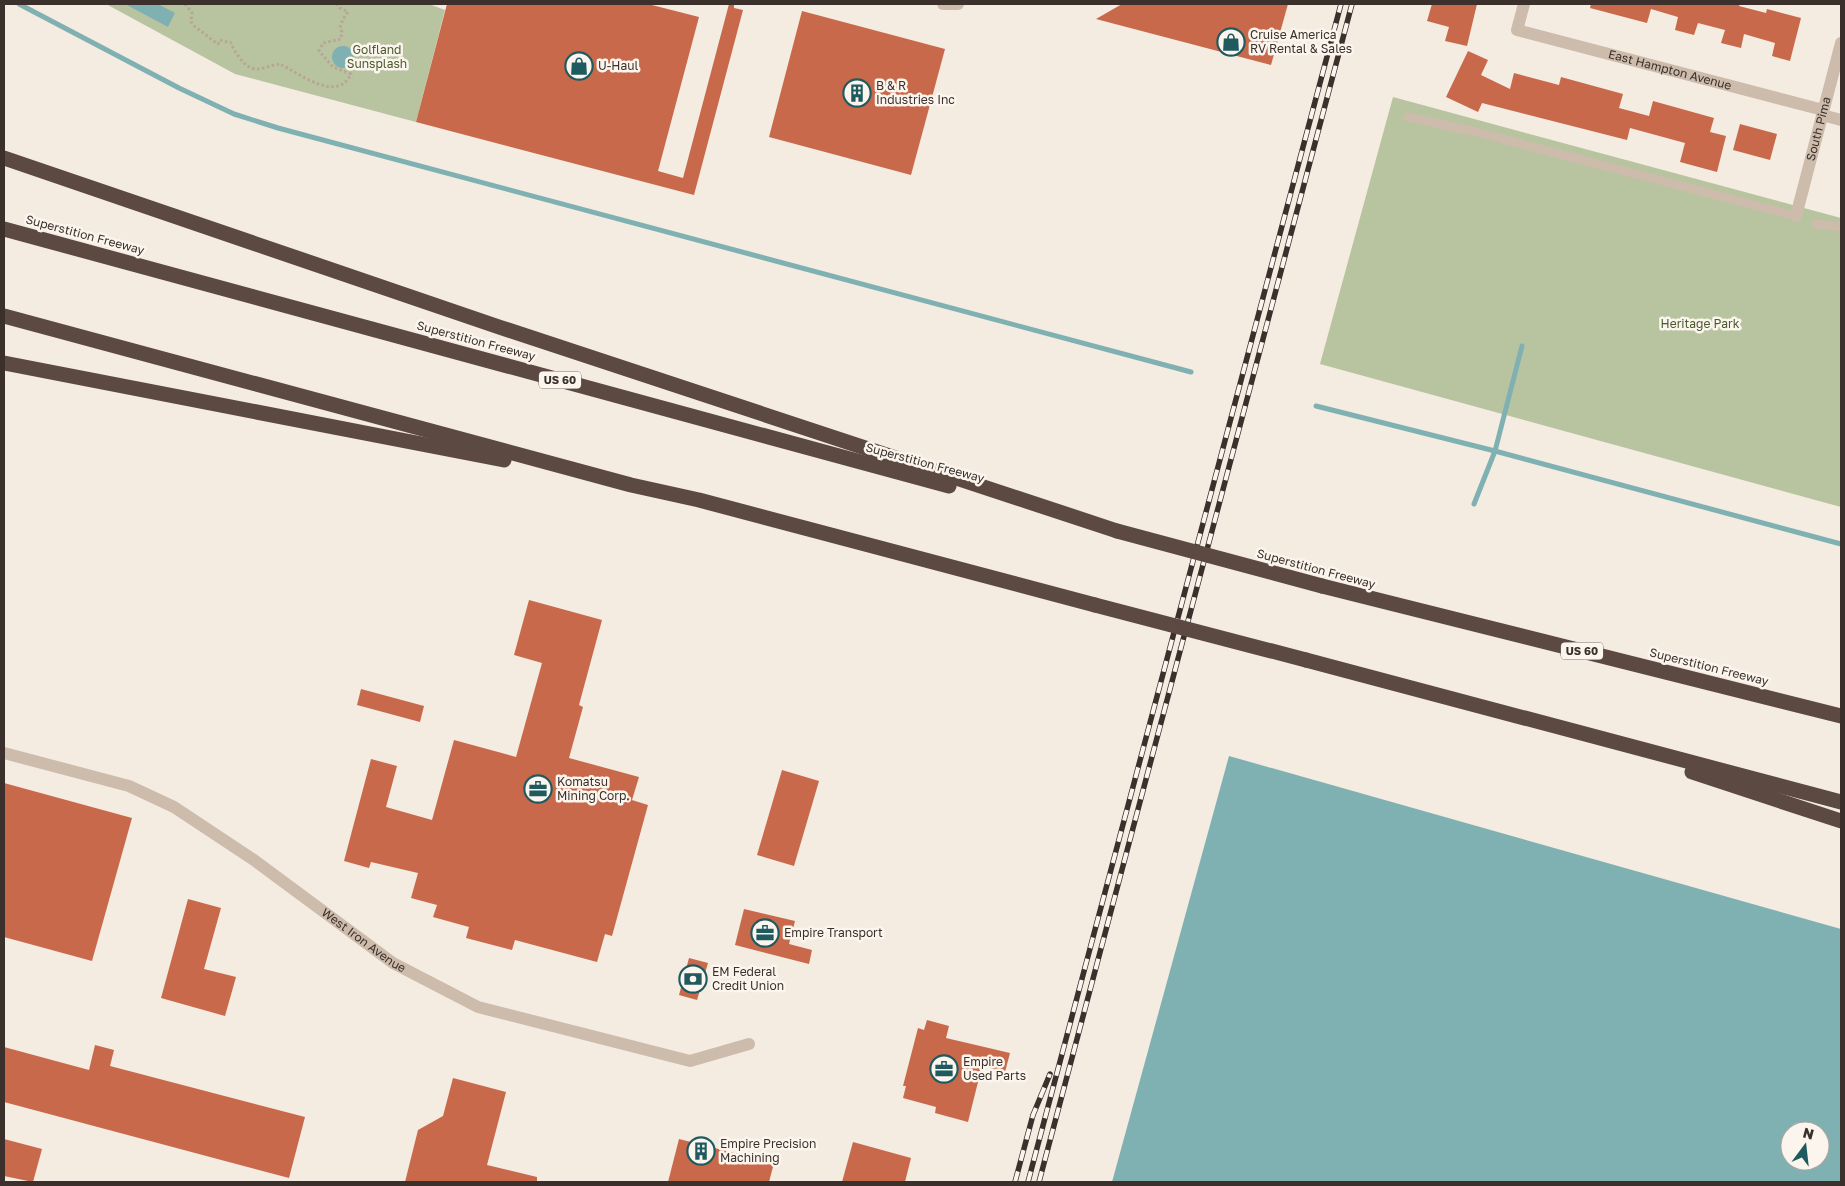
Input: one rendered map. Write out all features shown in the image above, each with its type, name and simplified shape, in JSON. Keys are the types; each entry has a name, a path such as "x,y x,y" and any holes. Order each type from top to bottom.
{"highway":[{"path":"4,158 500,327 1117,531"},
{"name":"Superstition Freeway","path":"4,228 1322,586 1841,716"},
{"path":"4,316 631,485"},
{"path":"4,363 631,485 699,500 1841,802"},
{"path":"1519,717 1841,820"}],"street":[{"path":"943,4 958,4"},
{"name":"East Hampton Avenue","path":"1524,4 1517,30 1823,113 1841,120"},
{"name":"South Pima","path":"1796,216 1841,43"},
{"name":"West Iron Avenue","path":"4,754 129,786 174,807 254,860 393,963 478,1007 690,1061 749,1044"}],"lane":[{"path":"1408,118 1472,131 1796,216"},
{"path":"1816,224 1841,227"}],"path":[{"path":"185,4 192,13 191,22 193,25 218,44 220,40 231,43 250,68 256,69 280,64 307,80 335,88 340,86 351,74 333,67 319,51 322,43 341,38 342,32 340,28 348,12 337,4"}],"green space":[{"name":"Golfland Sunsplash","path":"106,4 429,4 445,10 416,122 235,74"},
{"name":"Heritage Park","path":"1393,97 1841,218 1841,507 1320,364"}],"water":[{"path":"125,4 158,4 175,13 168,27"},
{"path":"343,46 353,53 354,57 347,67 343,68 333,61 332,57 339,47"},
{"path":"1229,756 1841,929 1841,1182 1112,1182"}],"building":[{"path":"447,4 648,4 699,17 658,171 683,178 729,4 734,4 734,8 743,10 694,195 416,122"},
{"name":"Cruise America RV Rental & Sales","path":"1122,4 1288,4 1271,65 1096,19"},
{"path":"1432,4 1477,4 1467,46 1445,41 1449,27 1427,21"},
{"path":"1591,4 1740,4 1739,6 1766,13 1767,9 1801,18 1790,61 1772,56 1775,43 1744,34 1741,48 1721,43 1725,30 1698,23 1694,35 1675,30 1678,17 1651,9 1647,23 1590,8"},
{"name":"B & R Industries Inc","path":"802,11 945,49 911,175 769,137"},
{"path":"1468,51 1488,60 1481,75 1510,89 1514,73 1559,85 1561,77 1623,94 1619,108 1649,116 1653,101 1714,118 1710,132 1726,136 1717,172 1680,162 1685,143 1630,128 1627,140 1482,103 1478,112 1446,97"},
{"path":"1740,124 1777,134 1770,160 1733,150"},
{"name":"Komatsu Mining Corp.","path":"529,600 602,620 579,705 583,707 569,758 639,777 632,800 648,805 612,936 605,934 597,962 515,940 512,950 466,938 469,927 433,917 437,905 411,898 418,873 371,862 369,868 344,861 371,759 397,766 386,807 432,820 454,740 516,757 542,663 514,655"},
{"path":"361,689 424,706 420,722 357,705"},
{"path":"782,770 819,781 794,866 757,855"},
{"path":"4,783 132,818 92,961 4,937"},
{"path":"188,899 221,908 204,969 236,977 225,1016 161,998"},
{"name":"Empire Transport","path":"744,909 795,921 789,944 812,950 809,964 735,945"},
{"name":"EM Federal Credit Union","path":"689,958 708,963 697,1000 679,995"},
{"name":"Empire Used Parts","path":"927,1020 949,1026 946,1038 1010,1053 1005,1072 982,1066 968,1122 935,1113 936,1107 903,1098 906,1086 903,1086 918,1028 924,1030"},
{"path":"95,1045 114,1050 110,1066 305,1117 289,1178 4,1102 4,1047 89,1070"},
{"path":"453,1078 506,1092 487,1165 537,1177 537,1182 405,1182 418,1130 443,1116"},
{"path":"4,1139 42,1149 33,1182 4,1176"},
{"name":"Empire Precision Machining","path":"679,1139 774,1163 769,1182 668,1182"},
{"path":"853,1142 911,1158 905,1182 842,1182"}],"waterway":[{"path":"19,4 179,88 234,114 278,128 1191,372"},
{"path":"1474,504 1495,451 1522,346"},
{"path":"1316,406 1495,451 1841,544"}],"railway":[{"path":"1028,1182 1341,4"},
{"path":"1039,1182 1352,4"},
{"path":"1015,1182 1033,1115 1050,1074"}],"place":[{"name":"Cruise America RV Rental & Sales","path":"1231,42"},
{"name":"U-Haul","path":"579,66"},
{"name":"B & R Industries Inc","path":"857,93"},
{"name":"Komatsu Mining Corp.","path":"538,789"},
{"name":"Empire Transport","path":"765,933"},
{"name":"EM Federal Credit Union","path":"693,979"},
{"name":"Empire Used Parts","path":"944,1069"},
{"name":"Empire Precision Machining","path":"701,1151"}]}
